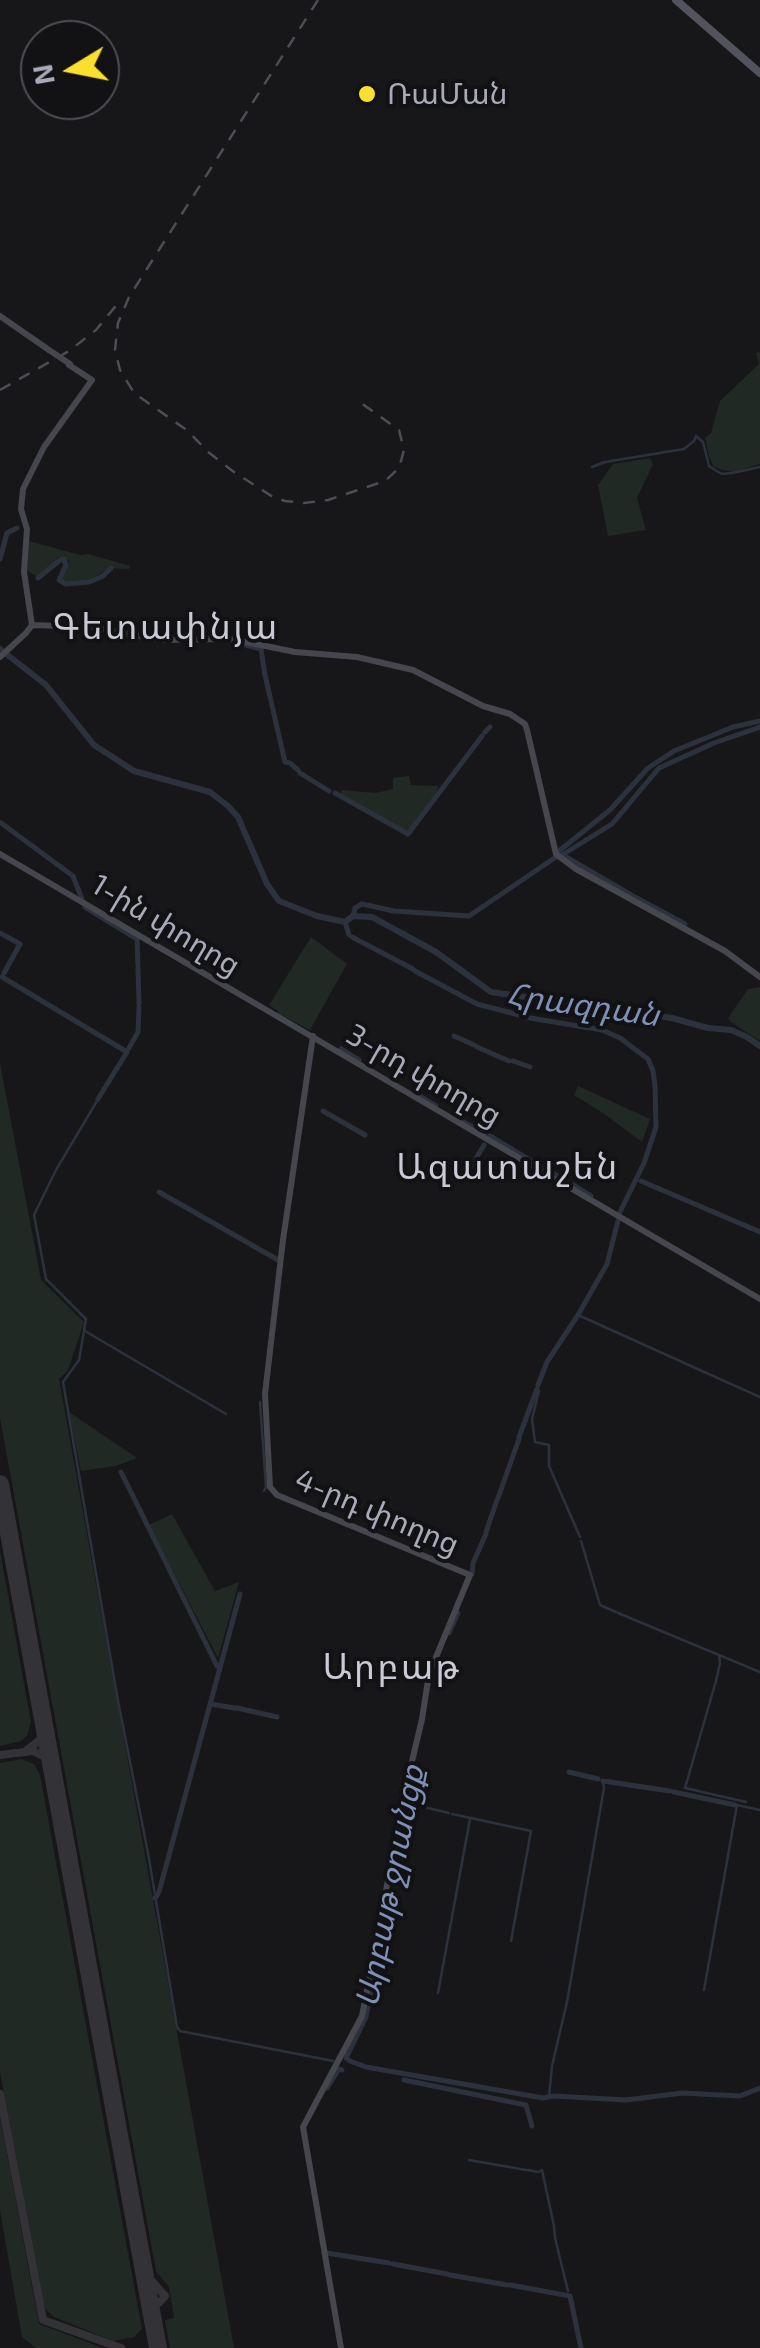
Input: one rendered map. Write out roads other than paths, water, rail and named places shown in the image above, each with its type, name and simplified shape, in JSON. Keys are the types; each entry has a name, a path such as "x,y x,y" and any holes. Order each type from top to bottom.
{"main road":[{"path":"676,0 760,73"},
{"path":"0,316 92,380 44,447 25,484 21,501 26,525 24,572 32,625"},
{"path":"0,657 32,625 91,627 161,640 231,640 413,670 525,724 555,852 566,862 725,951 760,978"},
{"name":"1-ին փողոց","path":"0,854 311,1036"},
{"name":"3-րդ փողոց","path":"311,1036 760,1299"},
{"name":"4-րդ փողոց","path":"311,1036 264,1394 272,1491 470,1575 429,1674 362,2016 303,2127 341,2348"}],"waterway":[{"path":"592,467 684,449 696,436 703,442 709,466 722,474 760,467"},
{"path":"0,559 7,533 17,528"},
{"path":"38,578 64,559 66,565 59,580 66,584 89,582 111,568"},
{"path":"246,645 261,649 285,762 298,770"},
{"name":"Հրազդան","path":"0,649 46,685 94,745 134,771 210,792 228,806 238,817 267,884 279,901 345,922 353,916 372,917 436,952 491,992 672,1018 731,1030 760,1046"},
{"path":"559,851 610,810 648,768 674,751 733,727 760,721"},
{"path":"485,732 490,727"},
{"path":"562,855 612,824 659,768 760,727"},
{"path":"335,793 408,834 482,736"},
{"path":"300,773 329,791"},
{"path":"1,823 73,876 82,899"},
{"path":"353,916 355,908 362,904 394,911 469,916 556,857"},
{"path":"566,857 633,896"},
{"path":"635,897 685,924"},
{"path":"85,907 137,939 138,966"},
{"name":"Արբաթ ջրանցք","path":"345,922 349,935"},
{"path":"0,933 20,944 4,973"},
{"name":"Արբաթ ջրանցք","path":"352,937 413,969"},
{"path":"138,968 139,1004"},
{"name":"Արբաթ ջրանցք","path":"415,971 477,1004 527,1017"},
{"path":"2,977 127,1052"},
{"path":"129,1048 138,1032 139,1007"},
{"name":"Արբաթ ջրանցք","path":"530,1018 602,1030 648,1059 655,1085 656,1127 644,1163 619,1214"},
{"path":"454,1036 474,1045"},
{"path":"477,1047 509,1061"},
{"path":"341,1049 359,1060"},
{"path":"98,1099 127,1052"},
{"path":"513,1061 530,1067"},
{"path":"418,1095 436,1106"},
{"path":"97,1101 34,1215 46,1279 86,1319 79,1360 63,1382 177,2027 180,2031 333,2061"},
{"path":"323,1111 365,1135"},
{"path":"460,1120 485,1134"},
{"path":"490,1136 533,1162"},
{"path":"468,1172 484,1145"},
{"path":"541,1166 569,1183"},
{"path":"641,1181 760,1232"},
{"path":"573,1185 591,1196"},
{"path":"159,1192 278,1260"},
{"name":"Արբաթ ջրանցք","path":"538,1385 547,1362 607,1264 619,1217"},
{"path":"578,1315 760,1397"},
{"path":"85,1331 226,1414"},
{"path":"537,1389 532,1419 535,1442 549,1445 549,1466 580,1537"},
{"name":"Արբաթ ջրանցք","path":"519,1437 537,1389"},
{"path":"260,1402 264,1491"},
{"name":"Արբաթ ջրանցք","path":"498,1498 519,1439"},
{"path":"121,1472 217,1666"},
{"name":"Արբաթ ջրանցք","path":"486,1532 497,1500"},
{"name":"Արբաթ ջրանցք","path":"472,1574 486,1534"},
{"path":"581,1541 600,1605 616,1612"},
{"path":"155,1898 240,1594"},
{"name":"Արբաթ ջրանցք","path":"449,1633 458,1613"},
{"path":"618,1613 760,1672"},
{"path":"719,1656 716,1681 685,1788 746,1802"},
{"path":"210,1704 235,1708"},
{"path":"237,1708 277,1717"},
{"path":"569,1772 598,1779"},
{"name":"Արբաթ ջրանցք","path":"404,1814 412,1776"},
{"path":"549,2096 603,1781"},
{"path":"603,1781 670,1791"},
{"path":"674,1792 735,1805"},
{"path":"411,1804 449,1813"},
{"path":"704,1990 737,1805 760,1810"},
{"path":"452,1814 531,1831 511,1941"},
{"path":"438,1993 470,1819"},
{"name":"Արբաթ ջրանցք","path":"385,1913 366,2017 346,2058 350,2061 543,2098 626,2100 682,2093 740,2096 760,2088"},
{"path":"327,2088 342,2070"},
{"path":"404,2080 526,2105 532,2126"},
{"path":"469,2160 526,2170"},
{"path":"528,2170 542,2170 568,2291"},
{"path":"327,2253 389,2263"},
{"path":"393,2264 447,2274"},
{"path":"450,2275 507,2285"},
{"path":"510,2285 570,2296 581,2348"}],"railway":[{"path":"318,0 129,297 118,323 115,350 120,370 134,393 188,431 234,472 285,501 328,500 385,481 399,468 404,450 399,430 357,400"},
{"path":"0,390 69,351 96,330 119,302"}],"place":[{"name":"ՌաՄան","path":"367,94"}],"district":[{"name":"Գետափնյա","path":"166,627"},
{"name":"Ազատաշեն","path":"508,1167"},
{"name":"Արբաթ","path":"392,1667"}]}
